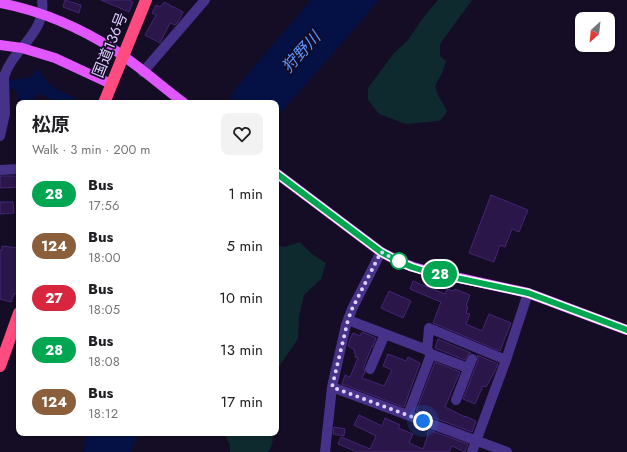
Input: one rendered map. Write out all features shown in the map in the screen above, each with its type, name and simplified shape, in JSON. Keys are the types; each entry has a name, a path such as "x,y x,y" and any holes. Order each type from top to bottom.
{"highway":[{"name":"国道136号","path":"105,100 146,0"},
{"path":"0,366 16,321"}],"main road":[{"path":"0,3 49,16 76,27 114,50 180,100"},
{"path":"0,45 22,48 55,58 111,84"},
{"path":"279,175 371,245 400,262 428,272 528,293 627,330"}],"street":[{"path":"0,136 5,114 3,92 5,73 32,35 41,19 43,7 42,0"},
{"path":"143,72 205,0"},
{"path":"0,170 16,169"},
{"path":"325,452 332,387 348,320 352,309 381,252"},
{"path":"472,452 506,360 528,293"},
{"path":"348,320 429,352 470,364 456,400"},
{"path":"408,415 429,352 429,328 506,360"},
{"path":"370,369 385,334"},
{"path":"332,387 507,452"}],"green space":[{"path":"438,0 472,0 440,44 440,56 446,61 435,86 447,111 439,121 406,124 379,114 368,100 368,88 394,53 408,40"},
{"path":"300,242 312,254 326,263 321,279 304,295 299,316 298,339 279,367 279,246 285,247"},
{"path":"226,436 273,436 273,438 271,448 268,452 230,452 230,445"}],"water":[{"name":"狩野川","path":"311,0 378,0 359,24 279,115 279,100 229,100 237,87"},
{"path":"35,70 41,71 46,81 50,85 76,100 53,100 40,93 33,100 19,100 15,90 10,88 0,89 0,82 32,77"},
{"path":"87,436 137,436 131,452 84,452"}],"building":[{"path":"65,0 81,5 79,13 63,7"},
{"path":"101,0 129,0 133,2 129,12"},
{"path":"164,2 183,12 175,25 170,23 160,43 145,35 156,15 152,13 156,5 160,7"},
{"path":"0,176 16,176 16,187 0,188"},
{"path":"491,195 528,210 519,232 512,229 505,247 500,245 494,262 469,253"},
{"path":"0,202 13,202 14,213 0,214"},
{"path":"2,246 16,248 16,294 14,294 11,302 0,299 0,250 2,251"},
{"path":"413,281 445,294 447,289 454,291 455,289 470,295 466,306 468,307 466,313 470,314 466,324 482,331 489,314 511,323 500,351 433,323 441,302 410,289"},
{"path":"389,291 411,301 403,318 381,308"},
{"path":"362,332 376,338 364,366 365,372 362,378 384,386 392,370 383,366 388,354 406,361 408,357 420,363 404,407 342,384 345,375 350,377 358,358 355,357 355,350 348,346 350,339 353,333 360,336"},
{"path":"438,339 471,353 468,354 465,360 435,348"},
{"path":"477,355 498,364 486,387 483,386 475,404 463,399 478,361"},
{"path":"435,362 460,372 445,407 476,421 472,432 416,411"},
{"path":"359,415 382,426 385,418 400,425 398,428 413,434 409,443 423,449 429,430 468,444 465,452 452,446 449,452 357,452 338,444 341,437 370,449 376,436 354,425"},
{"path":"334,427 345,429 344,436 333,434"}],"bus line":[{"name":"28","path":"279,175 375,248 400,262 428,272 528,293 627,330"}],"route":[{"path":"399,261 400,262 381,252 352,309 346,325 332,387 423,421"}]}
